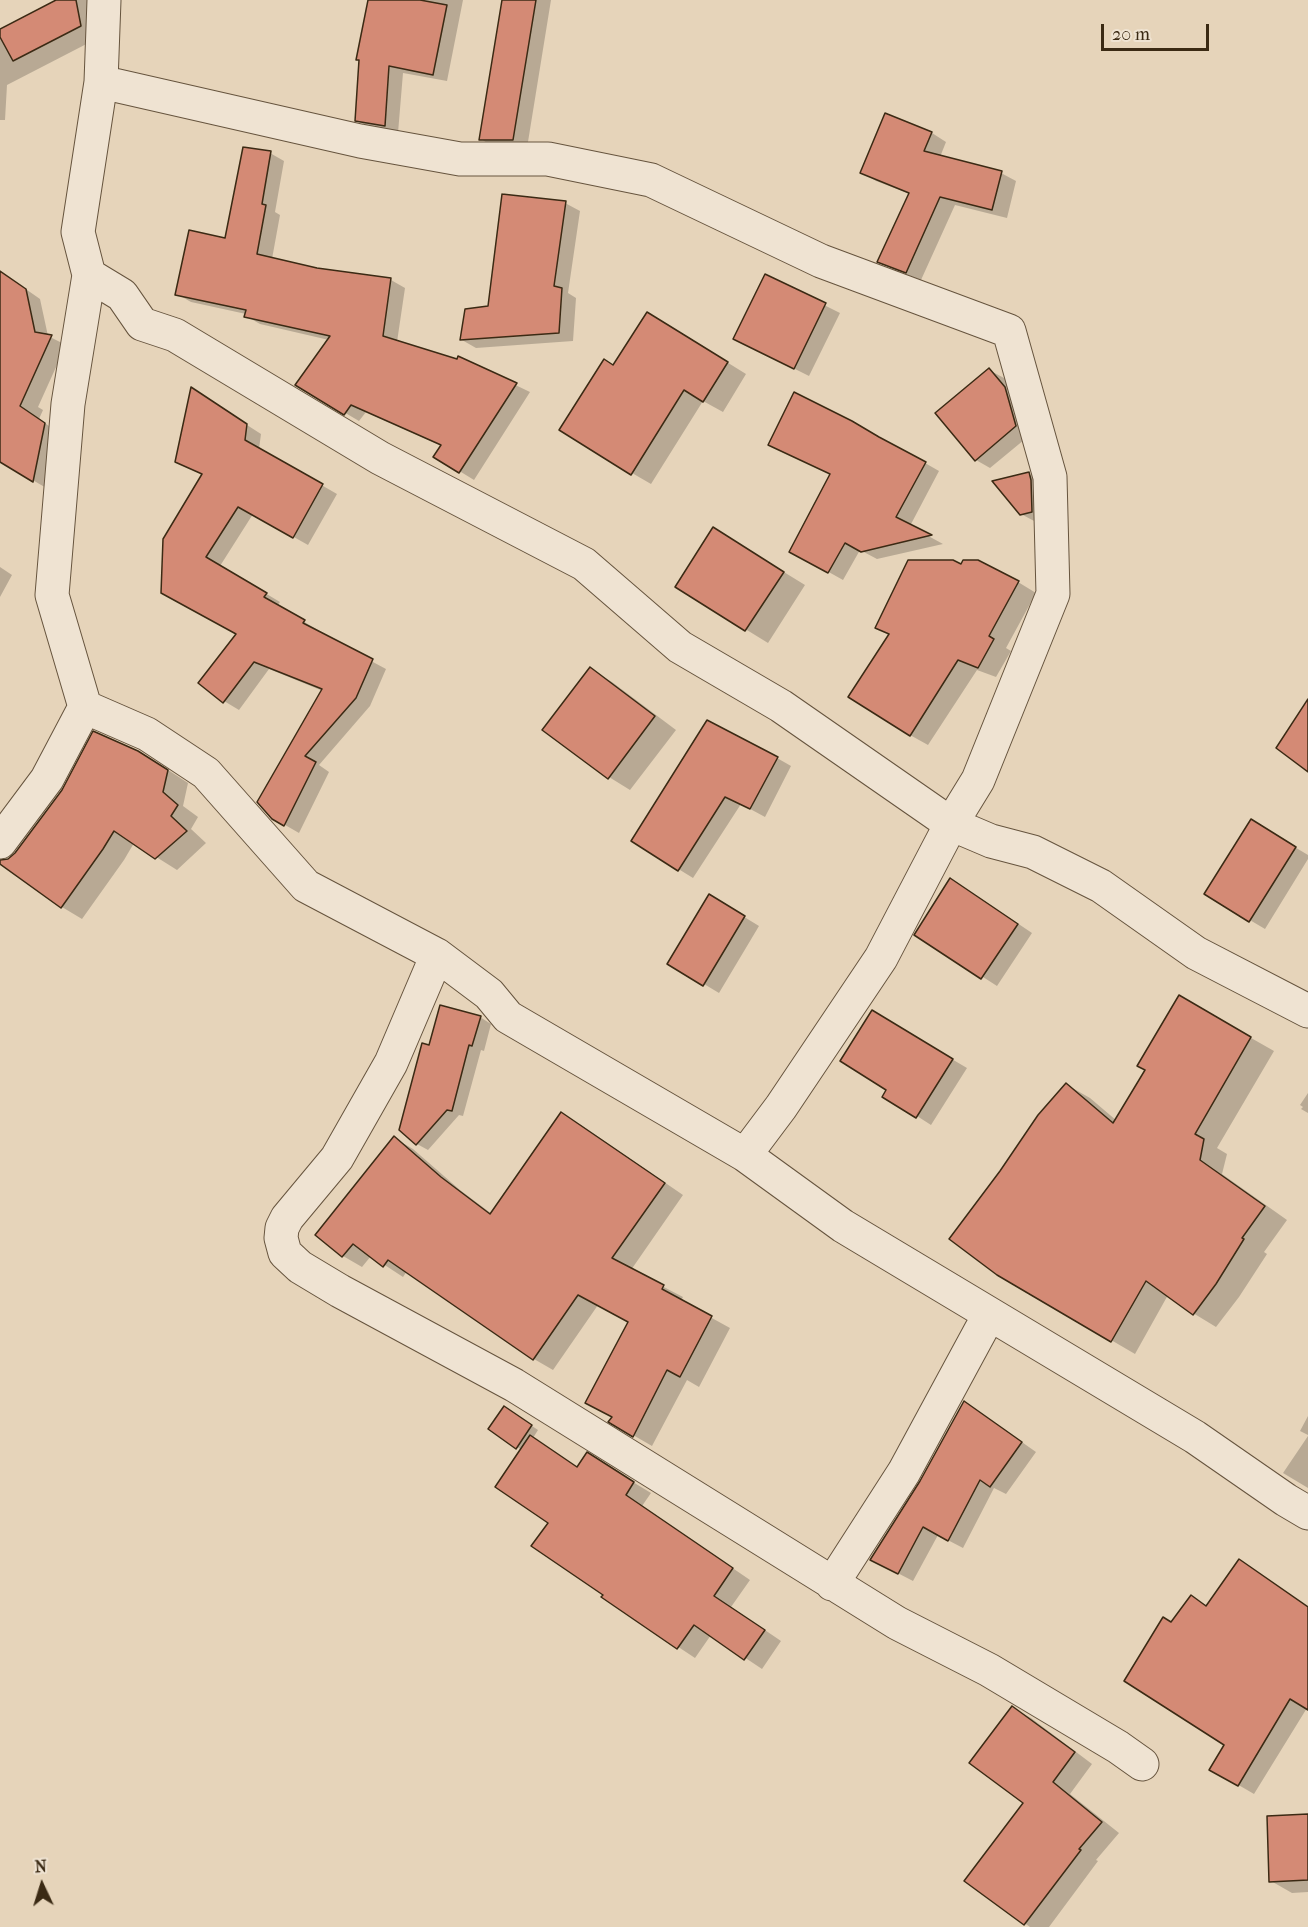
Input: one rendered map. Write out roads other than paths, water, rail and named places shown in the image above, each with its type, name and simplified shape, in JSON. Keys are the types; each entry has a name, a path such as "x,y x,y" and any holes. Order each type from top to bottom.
{"street":[{"path":"0,842 46,779 86,707 52,595 68,404 89,275 78,232 101,82 104,0"},
{"path":"101,82 360,141 460,159 548,159 651,180 820,261 1009,331 1050,477 1053,594 978,780 951,824 881,958 781,1107 745,1155"},
{"path":"89,275 122,295 142,324 176,334 380,458 584,564 680,647 781,706 951,824 991,840 1033,852 1101,885 1196,952 1308,1011"},
{"path":"86,707 147,734 206,773 306,886 437,955 489,994 508,1017 745,1155 843,1226 1195,1437 1308,1513"},
{"path":"437,955 386,1072 337,1158 287,1218 282,1228 281,1238 285,1253 300,1267 340,1291 514,1385 832,1584 897,1623 989,1670 1118,1747 1142,1764"},
{"path":"832,1584 904,1472 989,1315"}]}
